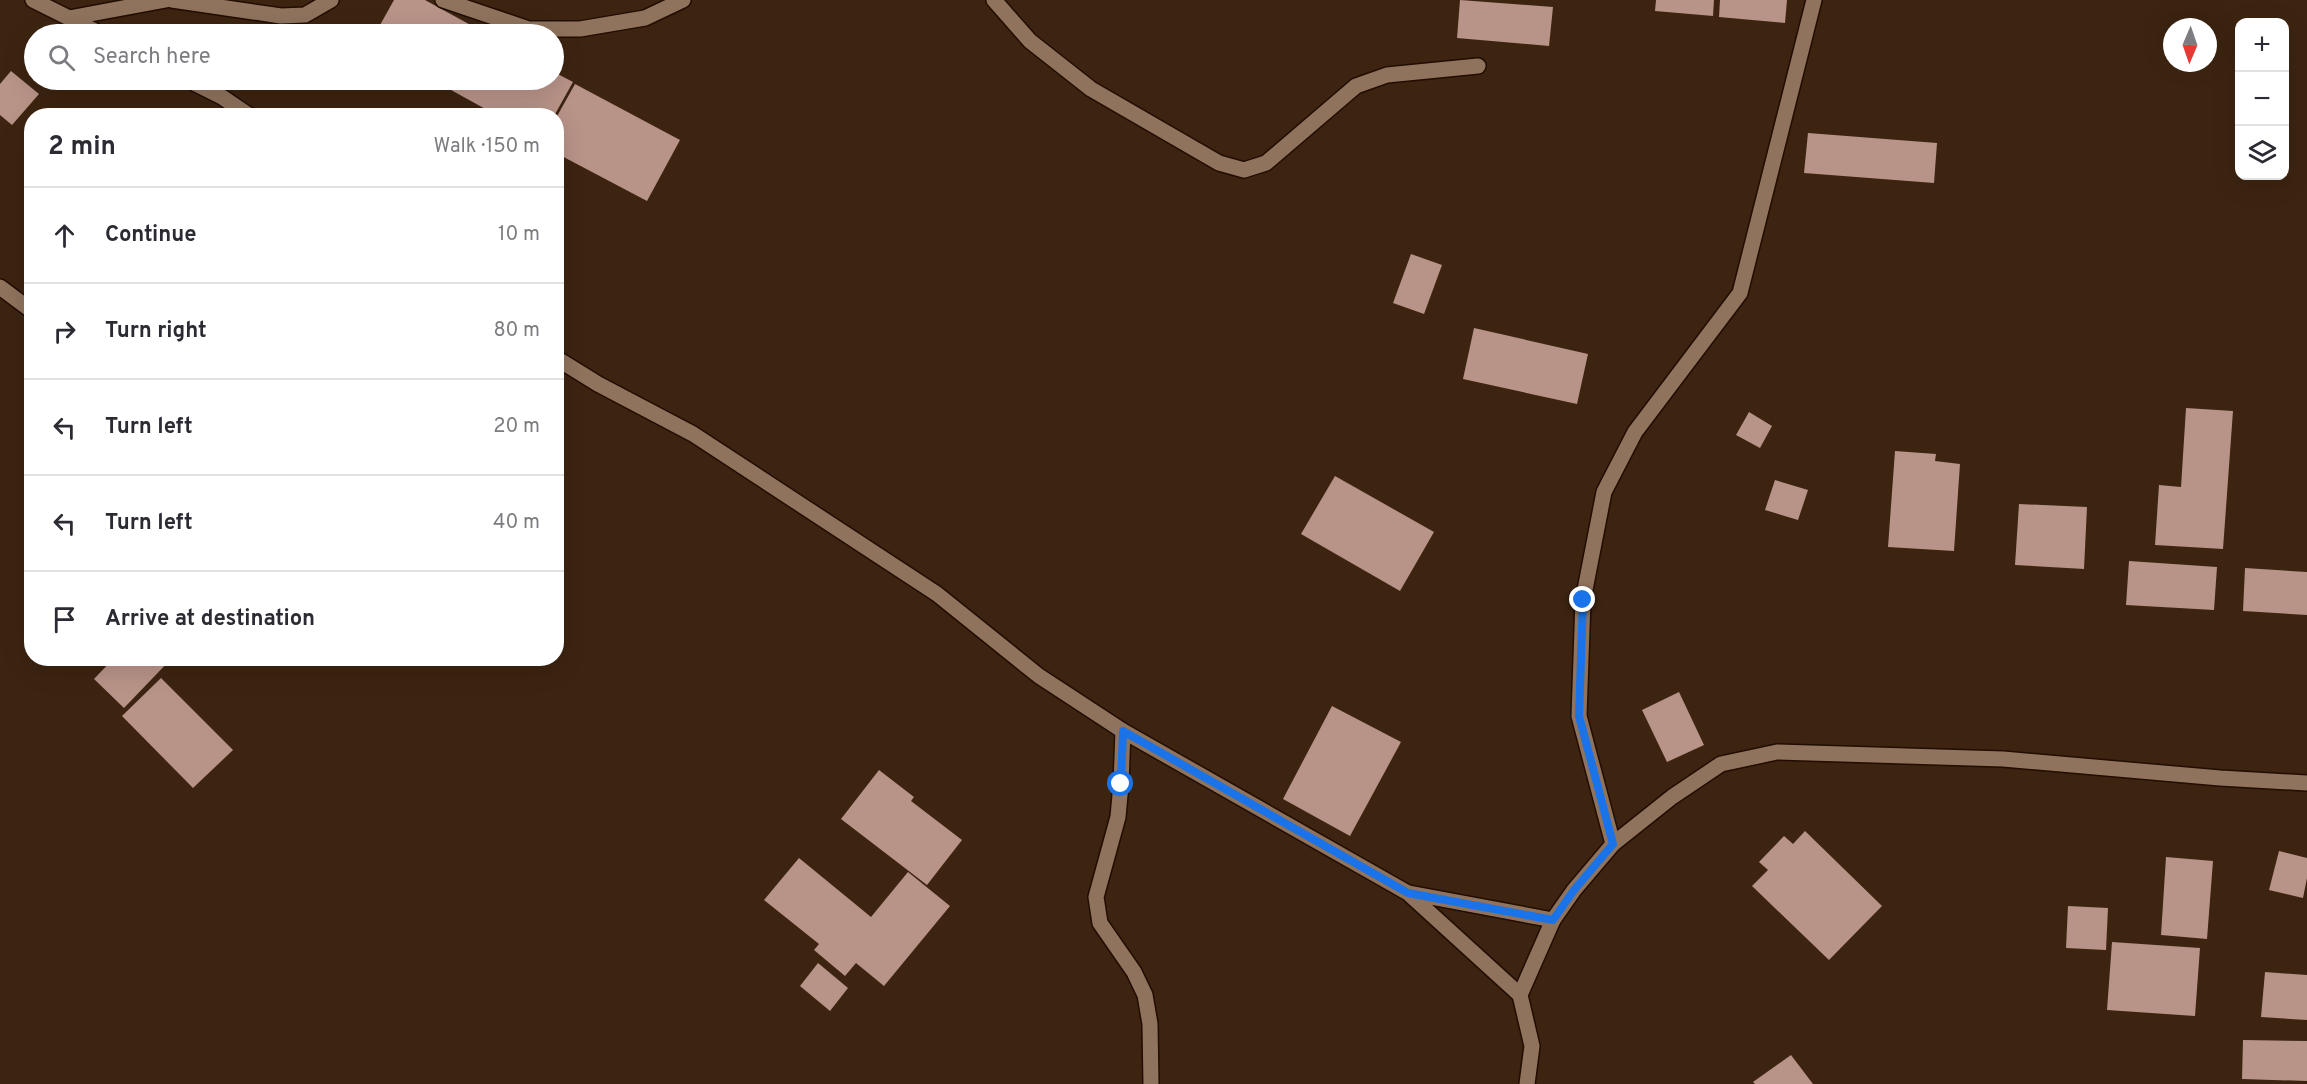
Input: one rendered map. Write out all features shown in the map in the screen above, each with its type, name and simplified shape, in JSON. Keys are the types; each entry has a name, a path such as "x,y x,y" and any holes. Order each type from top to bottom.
{"street":[{"path":"33,0 81,24"},
{"path":"69,18 166,0"},
{"path":"172,0 281,16 305,15 332,0"},
{"path":"443,0 514,24"},
{"path":"564,30 580,30 645,18 683,0"},
{"path":"994,0 1030,41 1091,89 1219,163 1244,170 1266,164 1356,86 1387,75 1478,66"},
{"path":"1613,844 1579,716 1583,600 1604,492 1635,432 1740,293 1814,0"},
{"path":"208,90 238,108"},
{"path":"0,287 24,305"},
{"path":"564,362 597,384 693,434 937,594 1040,676 1123,731 1408,893 1520,995 1532,1046 1527,1084"},
{"path":"1123,731 1118,818 1096,897 1100,922 1134,972 1145,995 1150,1024 1151,1084"},
{"path":"1520,995 1553,920 1574,890 1613,844 1672,797 1721,764 1777,752 2003,759 2307,783"},
{"path":"1408,893 1553,920"}],"building":[{"path":"394,0 425,0 469,24 381,24"},
{"path":"1460,0 1553,7 1549,46 1457,38"},
{"path":"1656,0 1714,0 1713,16 1655,11"},
{"path":"1720,0 1787,0 1785,23 1719,17"},
{"path":"11,71 24,82 24,90 34,90 39,94 27,108 24,108 24,111 12,125 0,115 0,84"},
{"path":"564,77 573,82 558,108 484,108 451,90 564,90"},
{"path":"575,84 680,140 647,201 564,157 564,108 562,108"},
{"path":"1808,133 1937,143 1934,183 1804,173"},
{"path":"1411,254 1442,265 1424,314 1393,303"},
{"path":"1474,328 1588,354 1577,404 1463,379"},
{"path":"2186,408 2233,411 2223,549 2155,545 2159,485 2181,487"},
{"path":"1749,412 1772,426 1760,448 1736,435"},
{"path":"1895,451 1936,454 1935,461 1960,464 1954,551 1888,547"},
{"path":"1335,476 1434,532 1400,591 1301,534"},
{"path":"1775,480 1808,490 1798,520 1765,510"},
{"path":"2019,504 2087,507 2084,569 2015,565"},
{"path":"2129,561 2217,567 2214,610 2126,605"},
{"path":"2245,568 2307,572 2307,615 2243,611"},
{"path":"106,666 164,666 124,708 94,679"},
{"path":"161,678 233,750 193,788 122,716"},
{"path":"1679,692 1704,745 1667,762 1642,710"},
{"path":"1332,706 1401,742 1350,836 1283,799"},
{"path":"879,770 914,797 911,801 962,840 927,885 841,819"},
{"path":"1805,831 1882,906 1829,960 1752,886 1768,870 1759,862 1784,836 1793,844"},
{"path":"2279,851 2307,858 2307,878 2303,898 2269,890"},
{"path":"2166,857 2213,861 2207,939 2161,935"},
{"path":"799,858 871,917 908,872 950,906 884,986 856,963 845,976 814,950 819,944 764,900"},
{"path":"2068,906 2108,908 2106,950 2066,948"},
{"path":"2112,942 2200,948 2195,1016 2107,1010"},
{"path":"818,963 848,988 830,1011 800,986"},
{"path":"2265,972 2307,975 2307,1020 2261,1017"},
{"path":"2243,1040 2307,1041 2307,1081 2242,1079"},
{"path":"1791,1055 1813,1084 1755,1084 1753,1082"}],"route":[{"path":"1121,784 1123,731 1408,893 1553,920 1574,890 1613,844 1579,716 1583,600"}]}
